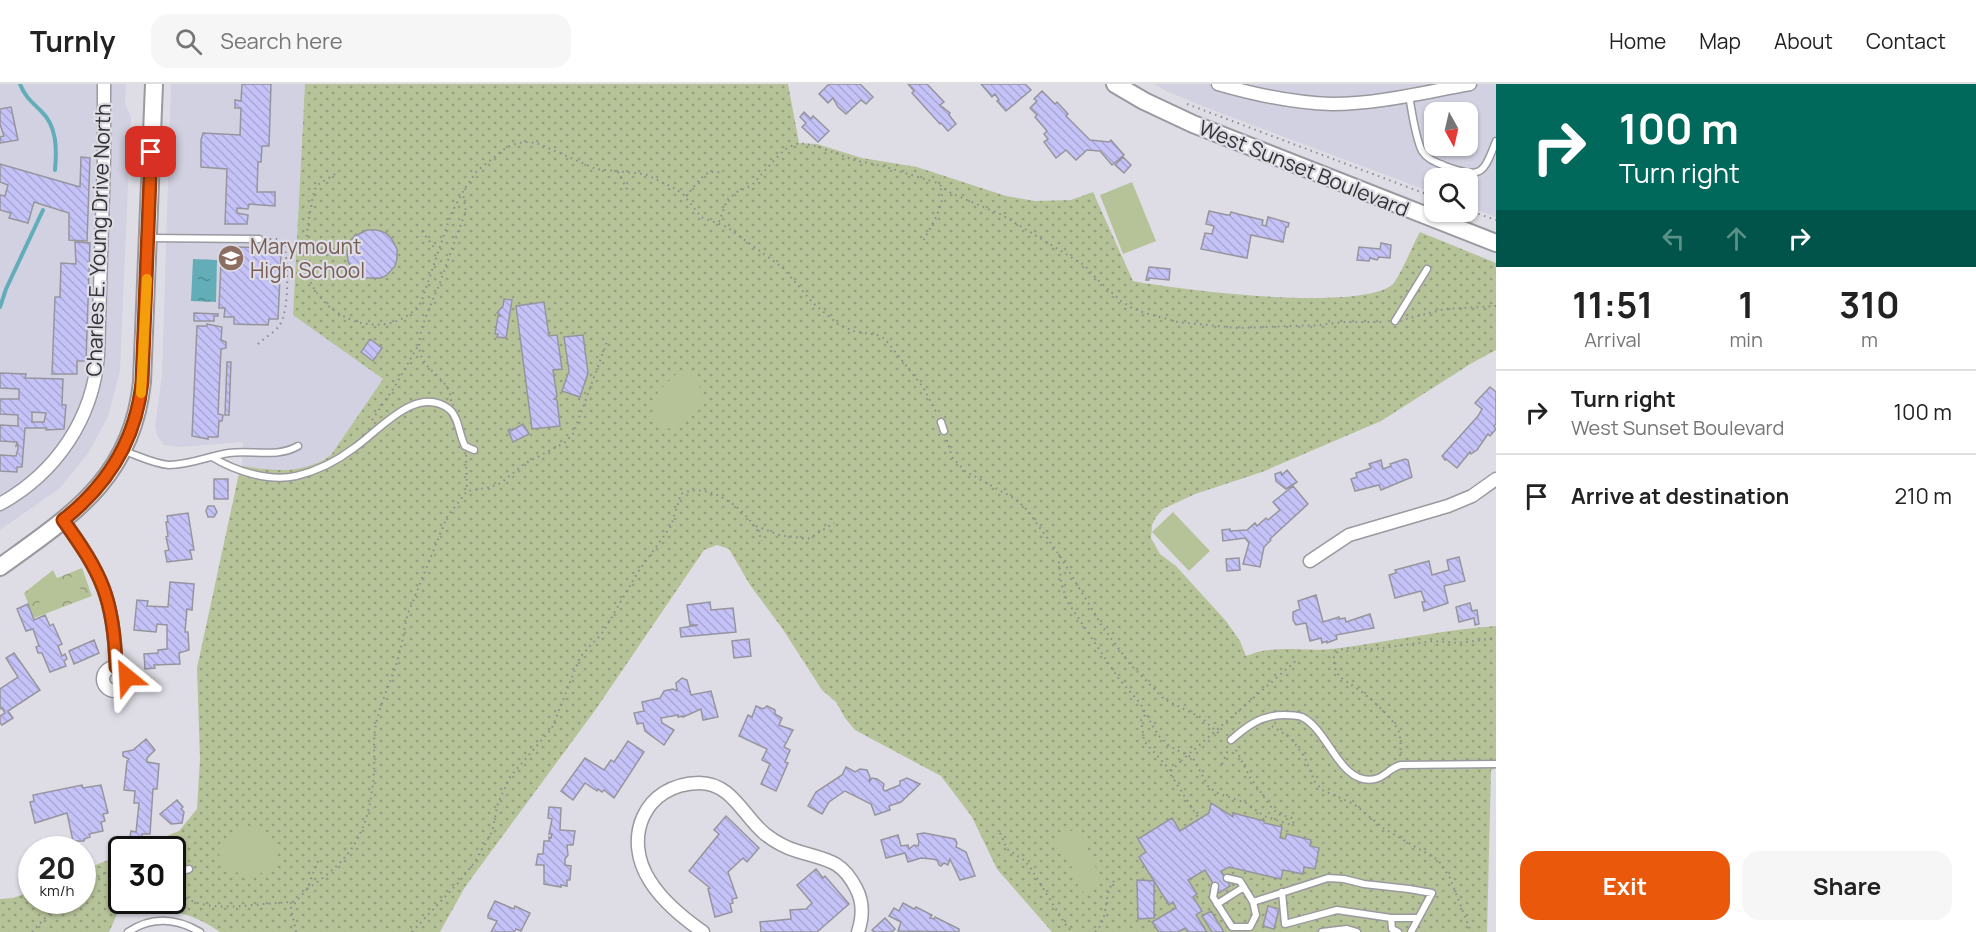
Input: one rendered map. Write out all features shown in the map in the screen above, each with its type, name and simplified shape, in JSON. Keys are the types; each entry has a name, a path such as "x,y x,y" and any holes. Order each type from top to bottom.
{"main road":[{"path":"0,567 80,507 112,470 124,451 132,430 140,402 154,84"},
{"name":"West Sunset Boulevard","path":"1115,84 1192,124 1496,243"}],"street":[{"name":"Charles E. Young Drive North","path":"0,504 37,479 62,451 80,422 93,385 98,344 104,84"},
{"path":"1218,84 1292,101 1333,104 1368,101 1440,87 1470,84"},
{"path":"1310,561 1349,535 1448,506 1472,496 1496,479"},
{"path":"63,520 90,558 104,586 112,614 116,667"},
{"path":"703,932 681,916 650,881 642,863 637,831 646,809 663,792 680,786 700,783 722,788 764,833 781,844 837,864 851,878 860,895 863,915 858,932"}],"lane":[{"path":"1408,95 1422,150 1430,160 1468,174 1476,173 1487,164 1496,141"},
{"path":"148,238 259,239"},
{"path":"1395,321 1428,269"},
{"path":"212,457 227,467 249,473 280,478 294,476 313,471 336,460 354,449 400,412 417,403 432,402 448,408 453,414 465,447 474,450"},
{"path":"941,422 944,431"},
{"path":"124,451 170,465 227,453 281,453 298,446"},
{"path":"1231,740 1255,721 1271,715 1297,716 1303,718 1329,745 1348,770 1362,778 1380,778 1387,775 1395,766 1496,764"},
{"path":"1215,886 1213,897 1232,927 1251,929 1256,915 1253,902 1240,881 1227,878"},
{"path":"1253,902 1328,878 1432,893 1411,932"},
{"path":"1217,904 1244,887"},
{"path":"1282,892 1285,924 1337,910 1391,918 1418,918"},
{"path":"1391,918 1392,929 1398,932"},
{"path":"128,932 141,924 162,920 181,922 200,932"},
{"path":"1322,932 1347,929 1357,932"}],"path":[{"path":"1183,102 1424,193"},
{"path":"335,174 315,189 305,258 307,271 315,290 335,310 361,323 377,325 392,323 412,314 421,303 451,214 477,171 507,147 518,142 539,144 588,166 645,174 672,187 686,197 701,217 719,222 783,268 813,303 838,324 853,331 877,335 885,339 923,387 941,422"},
{"path":"719,222 727,200 752,185 779,155 787,148 799,143 816,146 847,158 886,166 935,183 951,193 1002,215 1084,264 1098,280 1132,308 1178,322 1238,328 1395,321 1445,309 1496,306"},
{"path":"686,197 706,173 714,171 723,174"},
{"path":"618,172 628,191"},
{"path":"924,240 942,200 942,190 935,183"},
{"path":"448,408 451,402 449,391 423,361 419,349 423,326 466,212 463,193"},
{"path":"1478,214 1496,220"},
{"path":"422,231 437,251"},
{"path":"258,344 278,328 282,321 287,284 287,254 284,243 277,239 259,239"},
{"path":"467,491 501,483 524,464 564,443 573,434 607,342"},
{"path":"370,424 420,343"},
{"path":"944,431 950,451 959,465 972,476 1017,500 1028,511 1060,556 1102,626 1130,664 1164,699 1200,717 1231,740 1261,793 1278,814 1292,818 1294,822 1291,825 1264,816 1246,803 1217,793 1208,786 1192,758 1169,746 1158,735 1140,703 1119,679 1067,601 1061,582 1060,556"},
{"path":"296,932 291,912 297,901 307,889 331,873 341,863 361,834 370,803 375,731 379,711 400,650 404,625 447,518 467,491 465,447"},
{"path":"412,932 471,868 492,832 498,803 510,777 552,728 580,657 603,632 638,573 671,526 681,494 699,490 716,495 735,506 755,526 762,541"},
{"path":"755,526 779,535 808,539 834,523"},
{"path":"1395,766 1401,750 1401,739 1397,728 1371,700 1342,680 1337,674 1334,656 1339,650 1349,648 1375,649 1433,641 1469,642 1496,638"},
{"path":"1171,771 1298,659"},
{"path":"1145,715 1141,719 1144,741 1171,771 1171,775 1199,819"},
{"path":"1255,721 1277,727 1291,738 1304,756 1315,782 1322,790 1354,804 1383,828 1438,860 1450,878 1471,932"},
{"path":"1222,764 1231,740"},
{"path":"1000,833 1007,849 1024,860 1030,867 1067,927 1073,932"},
{"path":"307,889 318,861"},
{"path":"1095,932 1104,917 1110,886 1117,878"},
{"path":"186,897 197,903 230,907 297,901"},
{"path":"32,932 49,914"}],"shaded area":[{"path":"0,84 126,84 125,104 131,117 120,371 108,417 87,455 60,488 0,530"},
{"name":"Marymount High School","path":"171,84 305,84 293,314 383,379 331,455 311,466 277,472 242,466 243,442 179,447 164,445 158,437 155,427 162,374"},
{"path":"1154,84 1496,84 1496,217 1478,210 1478,168 1424,168 1424,189 1215,111"}],"green space":[{"path":"305,84 788,84 799,143 817,144 862,158 917,167 1006,196 1035,201 1071,200 1093,192 1133,281 1156,285 1267,297 1343,297 1373,293 1392,285 1420,232 1496,263 1496,350 1381,421 1262,472 1195,494 1163,509 1152,525 1151,538 1160,554 1176,566 1226,621 1240,641 1246,656 1266,650 1332,649 1496,626 1496,768 1491,770 1487,932 1052,932 997,869 972,817 941,776 855,730 836,702 822,690 782,628 750,585 729,549 717,545 704,550 596,709 465,887 440,932 220,932 183,914 186,914 186,836 167,836 179,831 197,809 200,759 197,668 242,466 277,470 299,469 331,455 383,379 293,315"},
{"path":"1132,182 1156,241 1123,254 1100,195"},
{"path":"680,370 693,376 701,390 702,399 681,423 672,428 665,428 656,423 653,411 654,399"},
{"path":"1173,512 1210,551 1189,571 1152,532"},
{"path":"82,568 92,596 34,618 24,593 53,570 57,578"},
{"path":"75,576 82,593 42,609 36,592"},
{"path":"240,826 256,827 267,833 274,841 277,851 275,861 269,869 259,874 244,874 230,870 219,862 225,841"},
{"path":"1069,831 1077,831 1081,834 1099,875 1097,886 1088,894 1080,890 1073,869 1059,847 1058,839"},
{"path":"108,860 108,914 117,914 109,932 0,932 0,899 18,896 18,914 96,914 96,865"}],"water":[{"path":"193,259 217,260 216,302 191,301"}],"building":[{"path":"242,84 271,84 269,146 262,146 261,162 258,162 257,192 275,192 275,206 249,204 248,209 237,208 237,213 248,215 247,224 225,224 227,169 201,167 201,140 203,133 240,135 241,108 235,108 235,100 241,101"},
{"path":"829,84 860,84 873,97 866,104 861,100 846,114 833,98 828,103 819,94"},
{"path":"908,84 927,84 944,102 940,105 950,113 949,115 956,124 948,131 912,93 914,91"},
{"path":"981,84 1025,84 1031,90 1006,111 997,101 999,100 995,94 992,97"},
{"path":"1042,91 1055,104 1057,102 1068,114 1066,116 1090,140 1109,142 1111,140 1124,155 1112,165 1100,151 1087,150 1076,160 1066,150 1056,158 1044,142 1048,139 1044,134 1047,131 1030,108 1037,101 1034,99"},
{"path":"11,107 18,140 0,143 0,137 4,136 0,124 0,109"},
{"path":"804,112 811,119 813,116 829,131 818,142 802,127 806,123 800,117"},
{"path":"81,157 90,158 87,241 69,240 69,213 34,202 28,223 9,218 11,213 0,210 0,195 5,196 8,185 0,182 0,164 80,187"},
{"path":"1123,157 1131,165 1124,173 1115,165"},
{"path":"1209,211 1227,215 1231,212 1263,220 1262,225 1266,226 1268,217 1289,223 1283,242 1251,235 1247,258 1201,249 1205,233 1212,234 1214,226 1206,224"},
{"path":"367,230 386,233 397,249 395,266 381,278 363,278 354,272 348,261 347,252 350,241 356,234"},
{"path":"75,242 90,243 86,361 77,361 77,374 52,374 55,297 60,297 61,263 76,264"},
{"path":"1381,243 1391,245 1390,258 1357,260 1359,247 1380,249"},
{"path":"236,247 271,248 271,255 281,255 278,319 269,319 268,325 234,324 234,317 224,317 225,308 219,308 221,262 227,262 227,253 236,254"},
{"path":"1149,267 1170,269 1169,280 1149,278 1146,280"},
{"path":"504,299 512,300 506,338 497,337 498,334 495,334 498,316 501,316 497,313 503,306"},
{"path":"544,302 549,336 557,335 562,369 553,370 557,397 554,399 557,400 560,426 532,429 516,306"},
{"path":"194,313 218,314 218,316 214,316 214,321 194,321"},
{"path":"207,324 222,327 221,340 226,342 226,348 221,349 218,414 223,415 222,421 219,421 218,437 208,437 208,439 192,436 197,326 207,326"},
{"path":"583,335 588,373 580,397 562,391 569,371 564,337"},
{"path":"370,339 382,348 373,361 361,352"},
{"path":"227,362 231,362 229,415 225,415"},
{"path":"0,373 26,374 25,378 63,379 62,405 66,405 64,429 25,428 22,467 17,467 17,472 0,471 0,455 16,456 18,445 16,446 17,442 0,441 0,425 18,426 18,415 0,414 0,399 19,399 19,389 0,388","holes":["32,412 46,413 44,422 32,422"]},
{"path":"1490,387 1496,392 1496,424 1494,426 1496,429 1490,436 1488,434 1477,450 1471,454 1470,452 1457,468 1442,456 1478,416 1482,409 1475,403"},
{"path":"523,424 529,434 513,442 508,430 511,431"},
{"path":"1405,459 1408,460 1412,477 1381,490 1379,485 1355,491 1351,479 1357,477 1356,473 1371,468 1369,464 1381,460 1383,469"},
{"path":"1287,470 1297,482 1286,489 1276,481 1275,474 1281,472 1282,475"},
{"path":"214,479 228,479 228,499 214,499"},
{"path":"1293,486 1308,504 1270,539 1264,547 1260,567 1243,564 1249,543 1245,538 1223,541 1222,530 1247,530 1255,523 1257,526 1266,518 1268,520 1280,510 1273,502"},
{"path":"208,506 214,506 217,512 214,517 208,517 206,511"},
{"path":"188,513 194,550 190,550 192,559 167,562 165,551 169,550 166,537 168,536 167,516"},
{"path":"1459,557 1465,581 1444,586 1448,603 1424,611 1422,602 1425,602 1421,591 1395,598 1389,575 1396,573 1395,570 1429,561 1432,575 1449,570 1447,560"},
{"path":"1239,558 1240,570 1227,571 1226,559"},
{"path":"170,582 194,584 192,610 187,609 185,632 188,632 189,650 179,653 180,664 154,665 155,668 145,669 144,654 158,653 158,650 167,649 167,625 157,624 156,632 134,630 137,600 148,601 147,606 168,607"},
{"path":"1316,595 1323,622 1339,617 1339,619 1345,618 1346,622 1370,614 1374,628 1336,635 1337,639 1327,643 1327,641 1322,643 1321,638 1310,641 1306,623 1296,625 1293,612 1300,609 1298,601"},
{"path":"710,602 711,610 733,608 736,632 681,637 680,628 698,625 690,625 687,605"},
{"path":"1470,603 1472,611 1477,610 1479,624 1475,625 1474,618 1459,622 1456,607"},
{"path":"28,604 34,620 45,615 50,626 53,624 62,644 58,646 62,656 65,654 67,659 64,661 66,666 50,672 42,653 38,653 36,647 39,646 33,629 26,631 17,609"},
{"path":"749,639 751,656 734,658 732,641"},
{"path":"94,640 99,653 74,664 69,651"},
{"path":"14,653 40,690 8,711 13,718 2,725 0,716 5,713 2,708 0,709 0,689 18,677 6,658"},
{"path":"682,678 687,680 691,695 711,691 718,717 703,720 701,709 683,717 678,717 678,715 661,718 662,723 674,730 664,745 645,731 643,723 637,724 634,713 644,711 642,702 660,698 664,691 673,689 677,691 676,683"},
{"path":"756,706 763,709 767,706 775,710 775,714 782,718 779,725 793,730 784,747 790,750 785,762 788,763 776,791 761,784 770,764 762,760 767,749 739,736 748,715 752,717"},
{"path":"146,739 155,750 147,758 147,762 159,764 157,789 153,789 150,834 142,834 142,836 130,836 131,831 136,832 139,803 134,803 135,791 124,790 129,759 123,756 123,752 133,750"},
{"path":"628,741 644,752 614,798 604,790 602,792 598,789 597,791 585,783 573,800 561,791 585,758 604,770 611,760 614,762"},
{"path":"846,767 855,772 860,769 867,770 870,777 869,782 872,778 877,779 884,784 885,791 900,785 900,781 907,778 920,784 901,802 889,806 890,810 875,815 871,804 845,791 829,802 822,814 808,806 816,792 842,775"},
{"path":"82,785 83,788 101,785 108,813 103,814 105,821 101,822 103,831 89,834 90,836 72,836 67,813 35,823 30,802 34,801 33,795"},
{"path":"177,800 183,807 181,809 184,812 182,823 171,824 160,814"},
{"path":"1211,803 1233,817 1233,813 1282,827 1280,838 1285,839 1287,834 1311,840 1310,846 1319,848 1315,869 1304,867 1303,874 1283,870 1281,879 1229,867 1221,871 1230,886 1219,893 1205,870 1188,880 1197,894 1193,897 1202,911 1196,915 1207,932 1188,932 1185,928 1178,932 1159,932 1152,922 1176,908 1173,902 1169,905 1139,857 1146,852 1138,839 1172,818 1180,831 1209,813"},
{"path":"549,807 561,808 560,830 575,831 573,845 567,845 568,855 565,865 571,866 567,886 544,884 544,865 536,865 538,854 543,854 544,841 549,841 552,834 549,834 552,819 548,818"},
{"path":"726,816 759,848 747,862 743,858 728,872 737,898 732,899 733,903 730,904 732,912 715,917 708,889 710,888 689,871 719,834 714,830"},
{"path":"924,833 955,839 956,847 966,852 975,876 960,880 950,859 948,865 944,863 941,866 937,860 932,859 921,858 908,862 905,853 886,858 881,840 898,835 901,846 908,845 909,849 914,845 918,846 917,834"},
{"path":"816,869 849,904 817,932 761,932 760,922 791,919 790,910 806,909 812,903 797,885"},
{"path":"1137,880 1154,881 1154,918 1138,919"},
{"path":"495,901 530,913 521,931 516,929 514,932 491,932 497,921 488,918 488,915"},
{"path":"903,903 932,915 930,918 935,917 959,929 959,932 898,931 901,922 889,916 894,908 899,911"},
{"path":"1268,906 1279,909 1274,929 1263,926"},
{"path":"1211,911 1224,932 1212,932 1202,916"},
{"path":"885,918 895,929 892,932 874,932 872,930"}],"waterway":[{"path":"20,84 26,96 46,117 53,131 56,146 55,170"},
{"path":"0,307 6,289 43,210"}],"slow traffic":[{"path":"141,393 147,279"}],"place":[{"name":"Marymount High School","path":"231,258"}],"route":[{"path":"127,677 123,670 116,667 112,614 104,586 90,558 63,520 80,507 112,470 124,451 137,415 142,382 151,152"}]}
